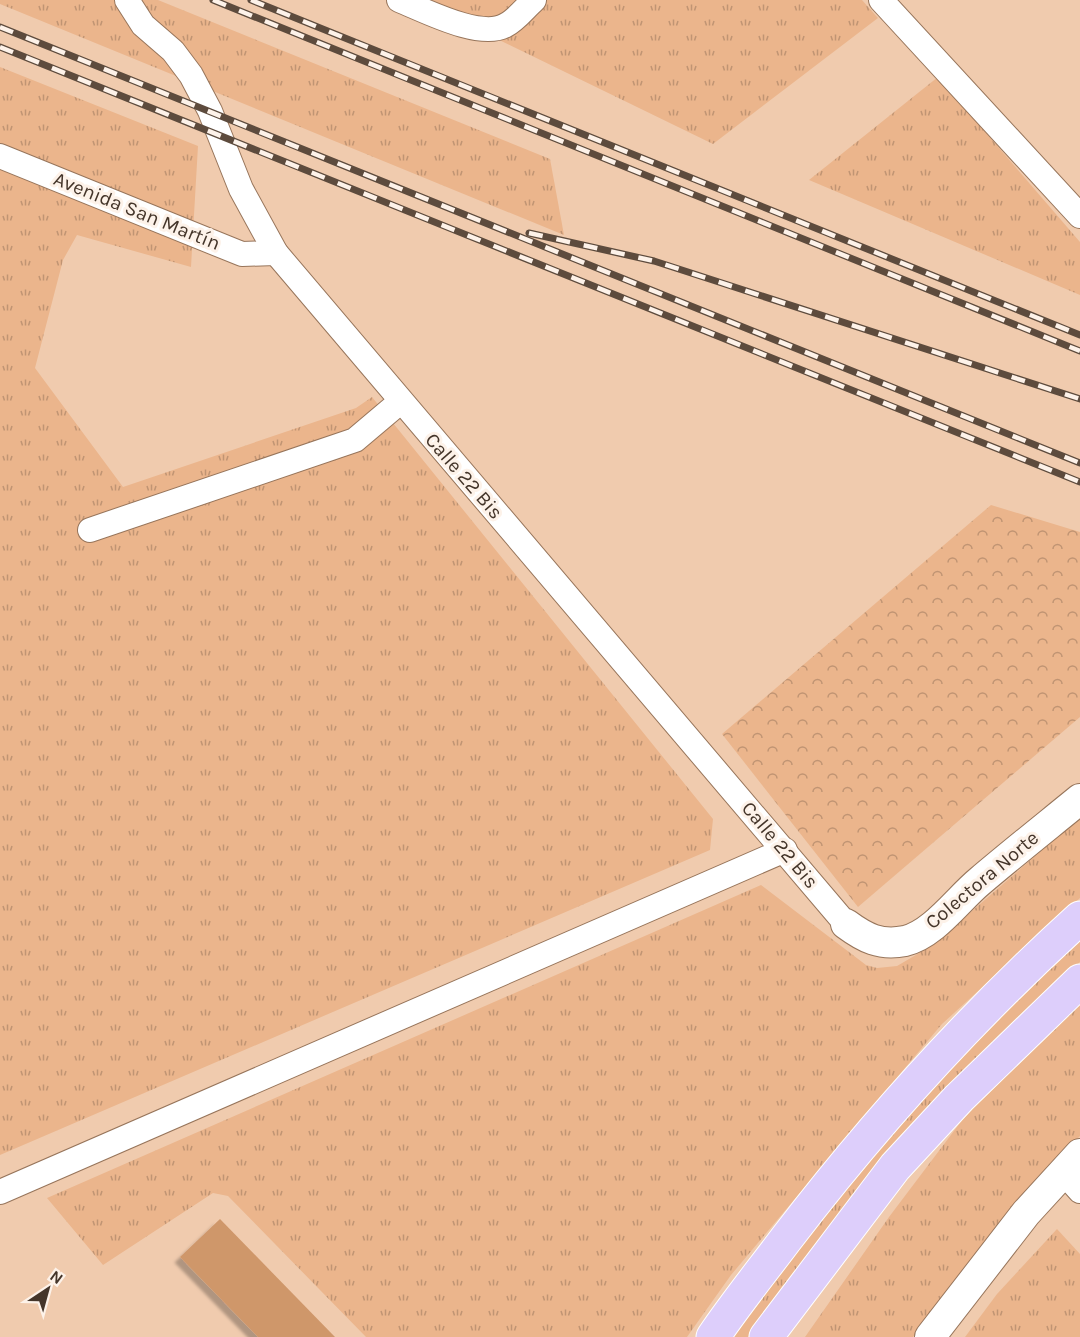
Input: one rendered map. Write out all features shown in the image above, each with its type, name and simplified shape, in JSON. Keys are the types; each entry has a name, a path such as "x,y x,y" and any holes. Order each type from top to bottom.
{"main road":[{"path":"713,1337 832,1178 881,1120 1047,948 1080,918"},
{"path":"766,1337 895,1167 959,1098 1080,981"}],"street":[{"name":"Calle 22 Bis","path":"127,0 143,25 173,51 191,75 210,111 241,189 276,254 846,924"},
{"path":"399,0 466,26 488,31 506,26 534,0"},
{"path":"881,0 1075,200"},
{"name":"Avenida San Martín","path":"0,156 242,254 276,254"},
{"path":"90,530 355,440 400,402"},
{"name":"Colectora Norte","path":"846,924 863,937 884,944 908,940 929,927 1080,798"},
{"path":"0,1192 785,850"},
{"path":"930,1337 1026,1213 1074,1172"}],"green space":[{"path":"0,0 158,0 550,159 564,235 0,4"},
{"path":"417,0 862,0 878,18 713,144"},
{"path":"0,67 198,146 191,267 77,235 63,260 35,368 123,487 356,408 372,397 713,819 710,850 0,1155"},
{"path":"938,77 1080,242 1080,295 809,180"},
{"path":"991,505 1080,532 1080,717 858,907 722,734"},
{"path":"1080,817 1080,898 942,1024 731,1275 687,1337 366,1337 228,1196 213,1193 103,1265 47,1198 761,885 866,965 877,968 897,966 933,945"},
{"path":"1080,933 1080,962 1058,981 815,1247 748,1337 727,1337 870,1149"},
{"path":"1080,1002 1080,1136 1038,1178 913,1337 805,1337 889,1217 963,1119"},
{"path":"1057,1229 1080,1254 1080,1337 965,1337 997,1294"}],"building":[{"path":"220,1219 335,1337 258,1337 180,1257"}],"railway":[{"path":"213,0 1080,351"},
{"path":"251,0 1080,335"},
{"path":"0,27 1080,463"},
{"path":"0,47 1080,482"},
{"path":"529,233 654,261 1080,399"}]}
